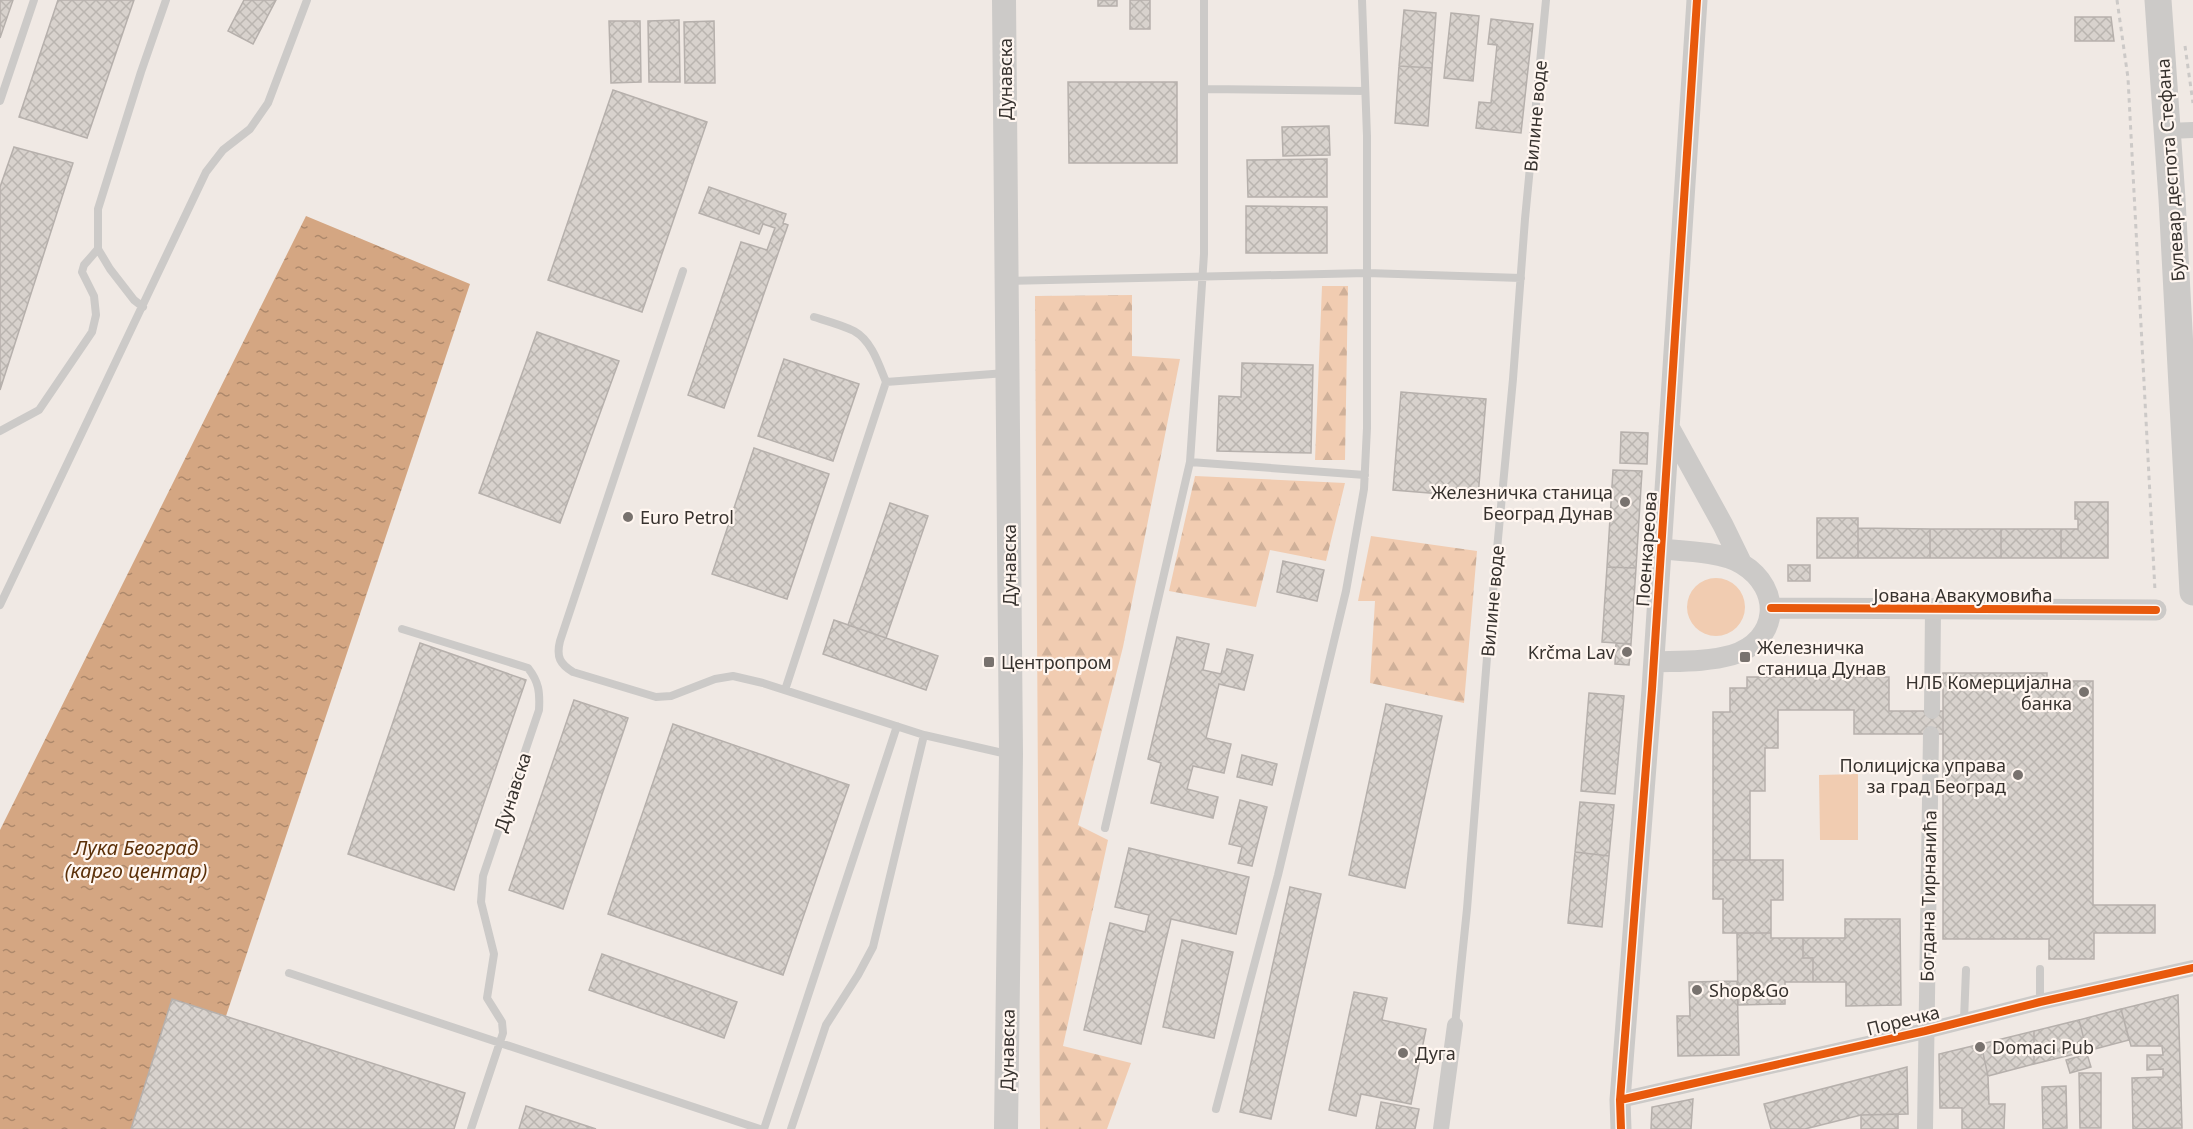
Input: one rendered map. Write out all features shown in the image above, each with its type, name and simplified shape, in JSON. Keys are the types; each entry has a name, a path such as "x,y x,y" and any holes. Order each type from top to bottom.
{"main road":[{"name":"Дунавска","path":"1004,0 1011,754 1006,1129"},
{"name":"Булевар деспота Стефана","path":"2157,0 2180,130 2193,591"}],"street":[{"name":"Поенкареова","path":"1621,1129 1620,1100 1654,662 1697,0"},
{"path":"1669,427 1724,525 1742,564"},
{"name":"Поенкареова","path":"1661,549 1709,554 1742,564 1760,580 1768,594 1771,608"},
{"name":"Јована Авакумовића","path":"1771,608 1933,610 2156,605"},
{"path":"1654,662 1732,655 1766,632 1771,608"},
{"path":"1932,711 1933,610"},
{"name":"Богдана Тирнанића","path":"1925,1129 1931,734"},
{"name":"Поречка","path":"1620,1100 1925,1025 1964,1020 2193,968"},
{"name":"Вилине воде","path":"1441,1129 1455,1025"},
{"name":"Поенкареова","path":"1614,1129 1620,1100"}],"lane":[{"path":"0,100 34,0"},
{"path":"143,307 134,300 98,249 98,209 166,0"},
{"path":"0,605 206,172 223,150 250,129 268,103 307,0"},
{"path":"1105,828 1190,462 1202,276 1204,0"},
{"path":"1216,1109 1278,875 1346,591 1364,489 1367,428 1367,273 1362,0"},
{"name":"Вилине воде","path":"1455,1025 1546,0"},
{"path":"1205,89 1365,91"},
{"path":"0,430 39,410 92,332 96,315 94,296 82,272 84,265 98,249"},
{"path":"683,271 560,641 557,651 559,660 573,672 656,697 671,696 715,679 733,676 785,690 924,735 1011,754"},
{"path":"1007,281 1367,273 1521,278"},
{"path":"785,690 886,382 872,350 863,338 854,331 814,317"},
{"path":"886,382 1008,373"},
{"path":"1190,462 1365,475"},
{"name":"Дунавска","path":"402,628 528,668 536,678 540,692 539,710 483,876 481,891 483,912 494,954 487,998 502,1022 503,1033 500,1043"},
{"path":"289,972 762,1129 897,726"},
{"path":"791,1129 826,1024 873,947 924,735"},
{"path":"2040,969 2040,1002"},
{"path":"1964,1020 1966,970"},
{"path":"471,1129 500,1043"}],"path":[{"path":"2117,0 2128,78 2156,605"},
{"path":"2185,46 2193,103"}],"green space":[{"path":"1322,286 1348,286 1345,460 1315,460"},
{"path":"1132,295 1132,356 1180,359 1123,647 1078,825 1108,840 1063,1046 1131,1063 1107,1129 1040,1129 1035,296"},
{"path":"1195,476 1345,483 1326,561 1270,550 1256,607 1169,591"},
{"path":"1371,536 1477,551 1464,703 1370,683 1375,601 1358,601"},
{"path":"1716,578 1727,580 1740,591 1745,607 1743,618 1732,631 1716,636 1705,634 1692,623 1687,607 1689,596 1700,583"},
{"path":"1858,774 1858,840 1820,840 1819,775"}],"water":[{"name":"Лука Београд (карго центар)","path":"306,216 470,284 226,1016 172,1000 131,1129 0,1129 0,830"}],"building":[{"path":"0,0 13,0 0,38"},
{"path":"58,0 134,0 87,138 19,117"},
{"path":"244,0 276,0 253,44 228,31"},
{"path":"1098,0 1117,0 1117,6 1098,6"},
{"path":"1130,0 1150,0 1150,29 1130,29"},
{"path":"1404,10 1436,13 1432,68 1399,66"},
{"path":"1451,13 1479,16 1473,81 1444,78"},
{"path":"2075,17 2111,17 2114,41 2075,41"},
{"path":"1491,19 1533,24 1521,133 1476,128 1479,102 1491,103 1497,45 1488,44"},
{"path":"679,20 680,82 649,82 648,21"},
{"path":"609,21 640,21 641,82 611,83"},
{"path":"714,21 715,83 685,83 684,22"},
{"path":"1399,66 1432,68 1428,126 1395,123"},
{"path":"1068,82 1177,82 1177,163 1069,163"},
{"path":"613,90 707,122 642,312 548,280"},
{"path":"1329,126 1330,155 1283,156 1282,127"},
{"path":"14,147 73,163 0,390 0,187"},
{"path":"1327,159 1327,197 1248,197 1247,160"},
{"path":"709,187 786,214 783,223 788,225 724,408 688,395 741,242 767,250 775,228 763,224 759,234 699,213"},
{"path":"1246,206 1327,207 1327,253 1246,253"},
{"path":"537,332 619,361 560,523 479,493"},
{"path":"784,359 859,384 833,461 758,436"},
{"path":"1242,363 1313,365 1311,453 1217,451 1219,396 1241,397"},
{"path":"1401,392 1486,399 1478,497 1393,490"},
{"path":"1621,432 1648,433 1647,464 1620,463"},
{"path":"754,448 829,474 787,599 712,574"},
{"name":"Железничка станица Београд Дунав","path":"1613,470 1642,471 1636,568 1607,567"},
{"path":"2075,502 2108,502 2108,558 2061,558 2061,529 2078,529 2078,519 2075,519"},
{"path":"890,503 928,516 886,638 848,625"},
{"path":"1817,518 1858,518 1858,558 1817,558"},
{"path":"1858,528 1930,529 1930,558 1858,558"},
{"path":"1930,529 2001,529 2001,558 1930,558"},
{"path":"2001,529 2061,529 2061,558 2001,558"},
{"path":"1283,561 1324,570 1317,601 1277,592"},
{"path":"1788,565 1810,565 1810,581 1788,581"},
{"path":"1607,567 1636,568 1631,644 1602,642"},
{"path":"834,620 938,656 926,690 823,654"},
{"path":"1177,637 1209,644 1203,670 1221,674 1227,649 1253,655 1244,690 1219,684 1206,738 1231,744 1224,773 1193,766 1187,789 1218,797 1213,818 1151,803 1161,763 1148,759"},
{"path":"420,643 526,680 454,890 348,854"},
{"path":"1616,643 1631,644 1629,665 1615,664"},
{"name":"Полицијска управа за град Београд","path":"1943,673 2047,673 2047,681 2093,681 2093,905 2155,905 2155,933 2094,933 2094,959 2049,959 2049,939 1943,939"},
{"path":"1747,677 1889,677 1889,711 1943,711 1943,734 1854,734 1854,710 1778,710 1778,748 1765,748 1765,791 1750,791 1750,860 1713,860 1713,712 1730,712 1730,688 1747,688"},
{"path":"1589,693 1624,696 1615,794 1581,791"},
{"path":"574,700 628,718 563,909 509,890"},
{"path":"1386,704 1442,716 1405,888 1349,875"},
{"path":"673,724 849,785 783,975 608,914"},
{"path":"1242,755 1277,764 1272,785 1237,777"},
{"path":"1240,800 1267,807 1252,866 1238,863 1242,847 1229,844"},
{"path":"1580,802 1614,805 1609,856 1575,852"},
{"path":"1129,848 1249,877 1236,934 1171,919 1141,1044 1084,1030 1110,923 1145,932 1149,915 1115,907"},
{"path":"1575,852 1609,856 1602,927 1568,923"},
{"path":"1713,860 1783,860 1783,900 1771,900 1771,933 1723,933 1723,899 1713,899"},
{"path":"1290,887 1321,894 1271,1119 1240,1112"},
{"path":"1845,919 1900,919 1901,1005 1846,1006 1846,982 1813,982 1813,958 1803,958 1803,938 1845,938"},
{"path":"1737,933 1771,933 1771,938 1803,938 1803,958 1813,958 1813,982 1785,982 1785,1004 1738,1005"},
{"path":"1182,940 1233,952 1214,1038 1163,1027"},
{"path":"602,954 737,1002 724,1038 589,990"},
{"path":"1737,981 1739,1055 1678,1056 1677,1016 1690,1016 1689,982"},
{"path":"1354,992 1387,998 1382,1020 1426,1029 1411,1104 1361,1094 1356,1116 1329,1110"},
{"path":"2178,995 2182,1128 2133,1129 2132,1078 2163,1077 2163,1069 2147,1070 2147,1055 2163,1055 2162,1046 2131,1046 2121,1009"},
{"path":"172,999 465,1093 454,1129 131,1129"},
{"path":"2121,1009 2129,1040 2087,1051 2079,1020"},
{"path":"2079,1020 2087,1051 2034,1064 2034,1031"},
{"path":"2034,1031 2034,1064 1988,1076 1981,1044"},
{"path":"1981,1044 1988,1076 1989,1104 2005,1104 2004,1129 1962,1129 1962,1108 1940,1108 1939,1054"},
{"path":"2087,1054 2091,1067 2070,1073 2066,1060"},
{"path":"1907,1067 1908,1114 1861,1115 1805,1129 1771,1129 1764,1104"},
{"path":"2079,1073 2101,1073 2101,1128 2080,1128"},
{"path":"2066,1086 2067,1128 2043,1129 2042,1087"},
{"path":"1693,1099 1691,1129 1651,1129 1652,1107"},
{"path":"1381,1102 1419,1109 1415,1129 1376,1129"},
{"path":"526,1106 596,1129 519,1129"},
{"path":"1898,1114 1898,1129 1861,1129 1861,1115"}],"cycle path":[{"path":"1621,1129 1620,1100 1652,689 1697,0"},
{"path":"1771,608 2156,610"},
{"path":"1620,1100 2193,968"}],"place":[{"name":"Железничка станица Београд Дунав","path":"1625,502"},
{"name":"Euro Petrol","path":"628,517"},
{"name":"Krčma Lav","path":"1627,652"},
{"name":"Железничка станица Дунав","path":"1745,657"},
{"name":"Центропром","path":"989,662"},
{"name":"НЛБ Комерцијална банка","path":"2084,692"},
{"name":"Полицијска управа за град Београд","path":"2018,775"},
{"name":"Shop&Go","path":"1697,990"},
{"name":"Domaci Pub","path":"1980,1047"},
{"name":"Дуга","path":"1403,1053"}]}
